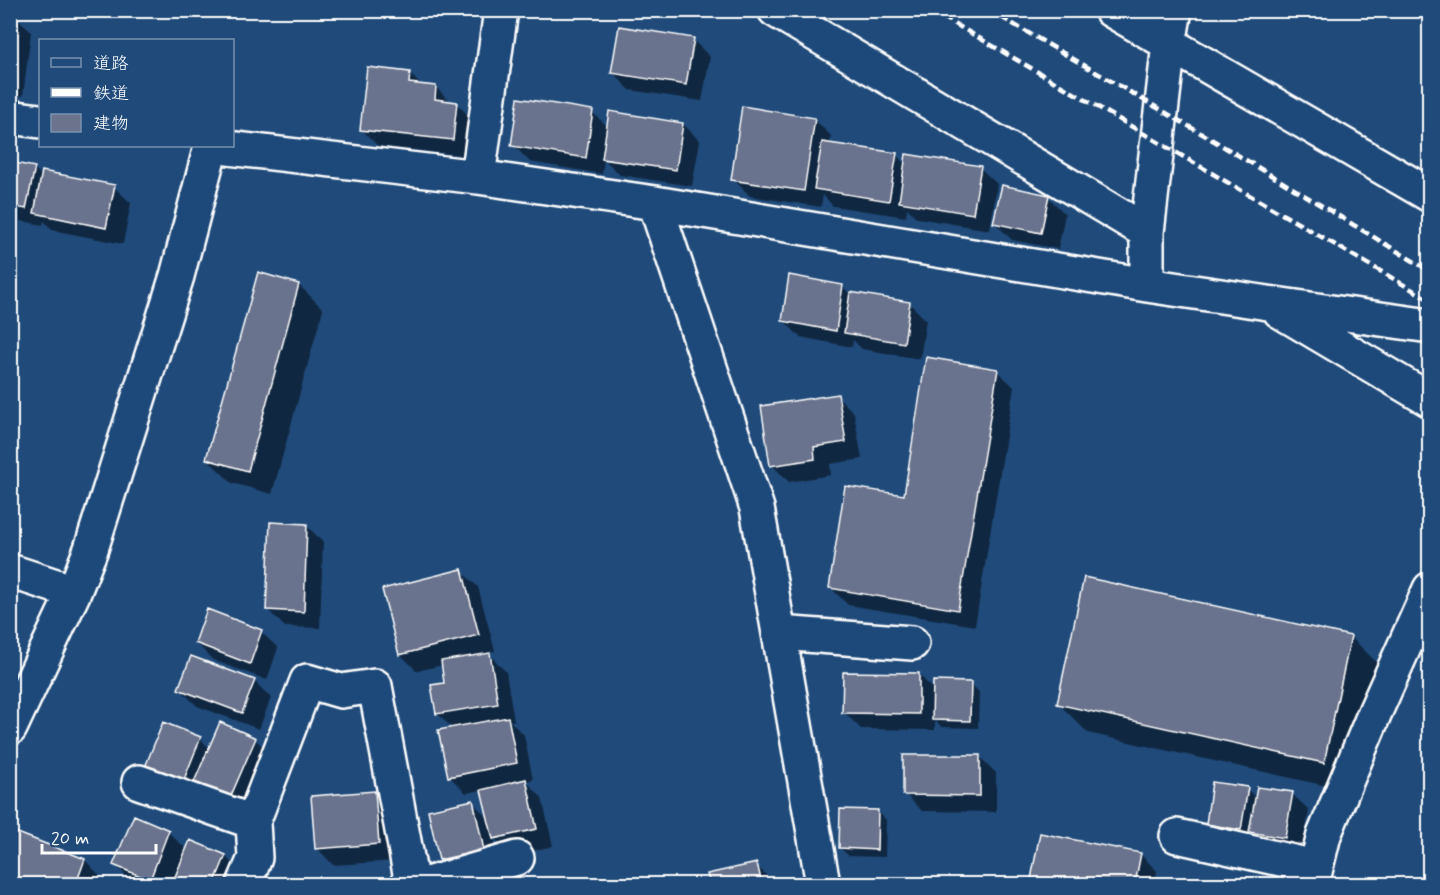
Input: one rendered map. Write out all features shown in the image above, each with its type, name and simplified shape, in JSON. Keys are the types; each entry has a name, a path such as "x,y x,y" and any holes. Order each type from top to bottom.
{"street":[{"path":"478,177 501,10"},
{"path":"775,10 1147,232"},
{"path":"1111,10 1430,195"},
{"path":"1148,285 1147,232 1175,10"},
{"path":"10,117 39,121"},
{"path":"10,728 74,592 91,549 177,276 211,147"},
{"path":"220,147 478,177 655,203 1148,285 1430,326"},
{"path":"655,203 757,508 823,885"},
{"path":"1268,303 1430,400"},
{"path":"10,571 74,592"},
{"path":"1177,836 1314,876 1324,835 1375,712 1430,589"},
{"path":"779,633 912,643"},
{"path":"244,885 255,858 254,822 307,681 341,691 375,686 412,885"},
{"path":"139,782 254,822"},
{"path":"426,885 517,858"}],"building":[{"path":"619,26 694,38 686,85 611,73"},
{"path":"367,67 410,72 409,83 436,86 435,99 457,102 453,140 360,130"},
{"path":"518,98 593,110 586,158 511,146"},
{"path":"742,106 815,118 804,191 731,180"},
{"path":"609,111 683,123 676,170 602,159"},
{"path":"822,142 897,153 889,201 814,189"},
{"path":"906,154 981,166 973,214 899,202"},
{"path":"10,162 35,167 26,209 10,206"},
{"path":"42,171 115,185 106,228 34,213"},
{"path":"1002,185 1049,195 1041,233 993,223"},
{"path":"258,272 299,284 248,471 206,459"},
{"path":"789,275 843,285 836,331 782,321"},
{"path":"850,292 910,302 904,343 844,333"},
{"path":"926,357 998,369 958,610 829,588 845,486 904,495"},
{"path":"838,394 846,442 814,447 815,459 770,466 761,406"},
{"path":"270,522 307,524 304,612 266,610"},
{"path":"462,569 479,635 399,655 382,589"},
{"path":"1084,577 1351,636 1324,763 1057,704"},
{"path":"207,609 262,630 250,664 195,643"},
{"path":"490,653 498,704 436,714 431,685 444,683 441,661"},
{"path":"191,656 255,680 242,713 178,689"},
{"path":"843,672 919,673 919,714 842,713"},
{"path":"933,681 971,682 970,721 932,720"},
{"path":"508,717 517,763 448,777 438,730"},
{"path":"163,722 201,737 183,782 145,767"},
{"path":"220,722 256,738 230,798 194,782"},
{"path":"903,755 980,755 980,796 903,795"},
{"path":"526,779 537,829 493,839 481,790"},
{"path":"1212,782 1248,787 1241,830 1206,824"},
{"path":"1257,787 1293,792 1285,838 1249,832"},
{"path":"375,791 379,844 315,849 311,796"},
{"path":"473,800 484,850 439,860 428,810"},
{"path":"840,809 878,810 877,850 839,848"},
{"path":"134,815 169,830 150,880 113,865"},
{"path":"10,830 85,859 76,884 10,884"},
{"path":"1040,833 1141,853 1135,884 1030,884"},
{"path":"190,840 226,855 214,884 172,884"},
{"path":"757,863 762,884 710,884 707,874"}],"railway":[{"path":"931,10 1430,300"},
{"path":"989,10 1216,142 1430,271"}]}
